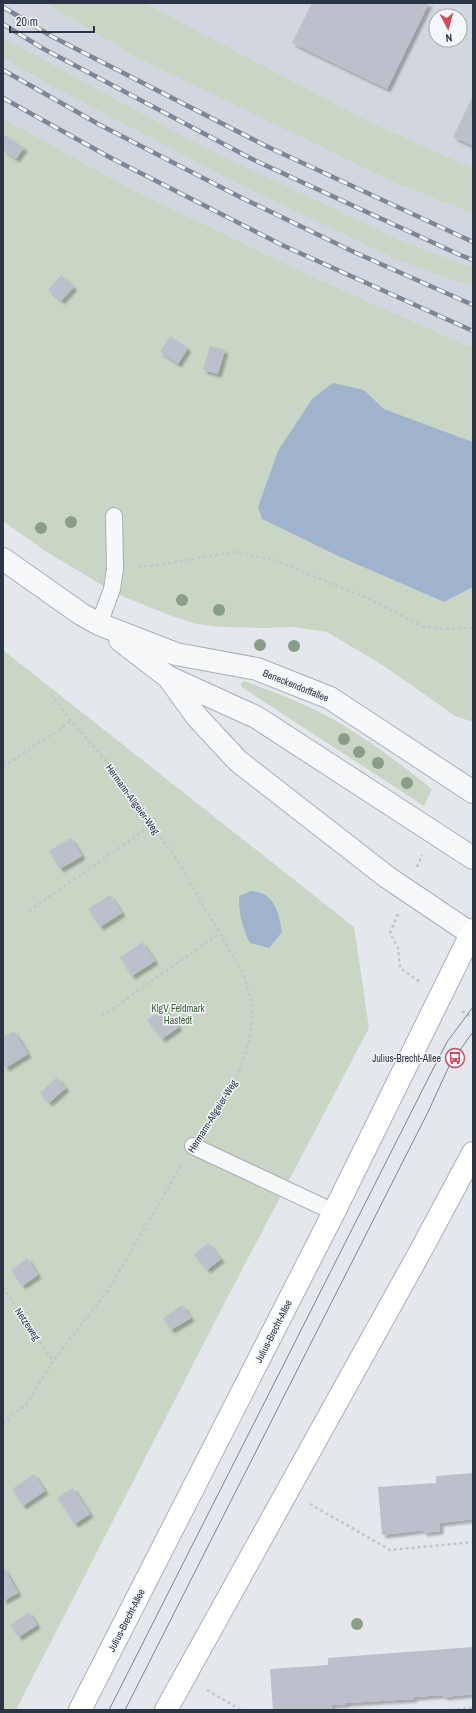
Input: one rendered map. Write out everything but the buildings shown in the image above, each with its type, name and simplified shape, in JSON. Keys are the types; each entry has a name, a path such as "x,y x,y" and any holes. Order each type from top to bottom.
{"main road":[{"name":"Julius-Brecht-Allee","path":"80,1710 334,1212 472,933"},
{"path":"166,1710 473,1154"}],"street":[{"name":"Beneckendorffallee","path":"3,559 81,614 99,624 176,654 257,669 330,698 473,792"},
{"name":"Beneckendorffallee","path":"99,624 168,677 256,717 473,858"},
{"name":"Beneckendorffallee","path":"168,677 197,717 238,761 387,877 472,933"}],"lane":[{"path":"99,624 112,589 115,569 114,516"},
{"path":"193,1146 334,1212"}],"path":[{"path":"115,569 157,566 235,552 272,559 369,599 422,626 447,630 473,628"},
{"name":"Hermann-Allgeier-Weg","path":"3,1424 26,1403 54,1361 108,1290 193,1146 235,1081 248,1043 253,1008 244,975 177,860 106,762 71,721 51,694"},
{"path":"3,767 71,721"},
{"path":"29,911 152,825"},
{"path":"407,890 390,933 398,948 400,968 440,995"},
{"path":"102,1016 220,933"},
{"name":"Netzeweg","path":"3,1287 54,1361"},
{"path":"287,1490 390,1550 473,1542"},
{"path":"183,1678 241,1710"},
{"path":"451,1710 473,1708"}],"shaded area":[{"path":"3,3 46,3 133,56 395,183 473,214 473,348 320,280 131,189 3,118"},
{"path":"145,3 473,3 473,168 368,121"}],"green space":[{"path":"46,3 145,3 368,121 473,168 473,214 395,183 133,56"},
{"path":"3,38 201,146 406,243 473,268 473,287 396,259 241,185 54,87 3,57"},
{"path":"3,118 131,189 320,280 473,348 473,442 384,409 364,390 262,519 340,557 444,602 473,587 473,722 455,716 384,666 327,632 293,627 222,627 197,624 172,616 117,594 45,551 3,521"},
{"name":"KlgV Feldmark Hastedt","path":"3,650 354,927 369,1028 224,1304 16,1710 3,1710"},
{"path":"245,681 295,701 331,718 377,748 432,789 424,806 243,688 241,683"}],"water":[{"path":"333,383 364,390 384,409 473,442 473,587 444,602 340,557 262,519 258,507 278,451 312,399"},
{"path":"251,891 259,892 270,899 274,904 279,917 282,932 269,948 250,943 243,926 240,915 239,896"}],"tram line":[{"path":"109,1710 447,1042 473,1007"},
{"path":"125,1710 428,1112 450,1064 473,1032"}],"railway":[{"path":"3,7 51,36 266,146 473,242"},
{"path":"3,24 42,48 252,159 473,260"},
{"path":"3,70 100,125 240,197 356,253 473,305"},
{"path":"3,98 111,158 282,245 473,331"}],"place":[{"name":"Julius-Brecht-Allee","path":"455,1058"}]}
